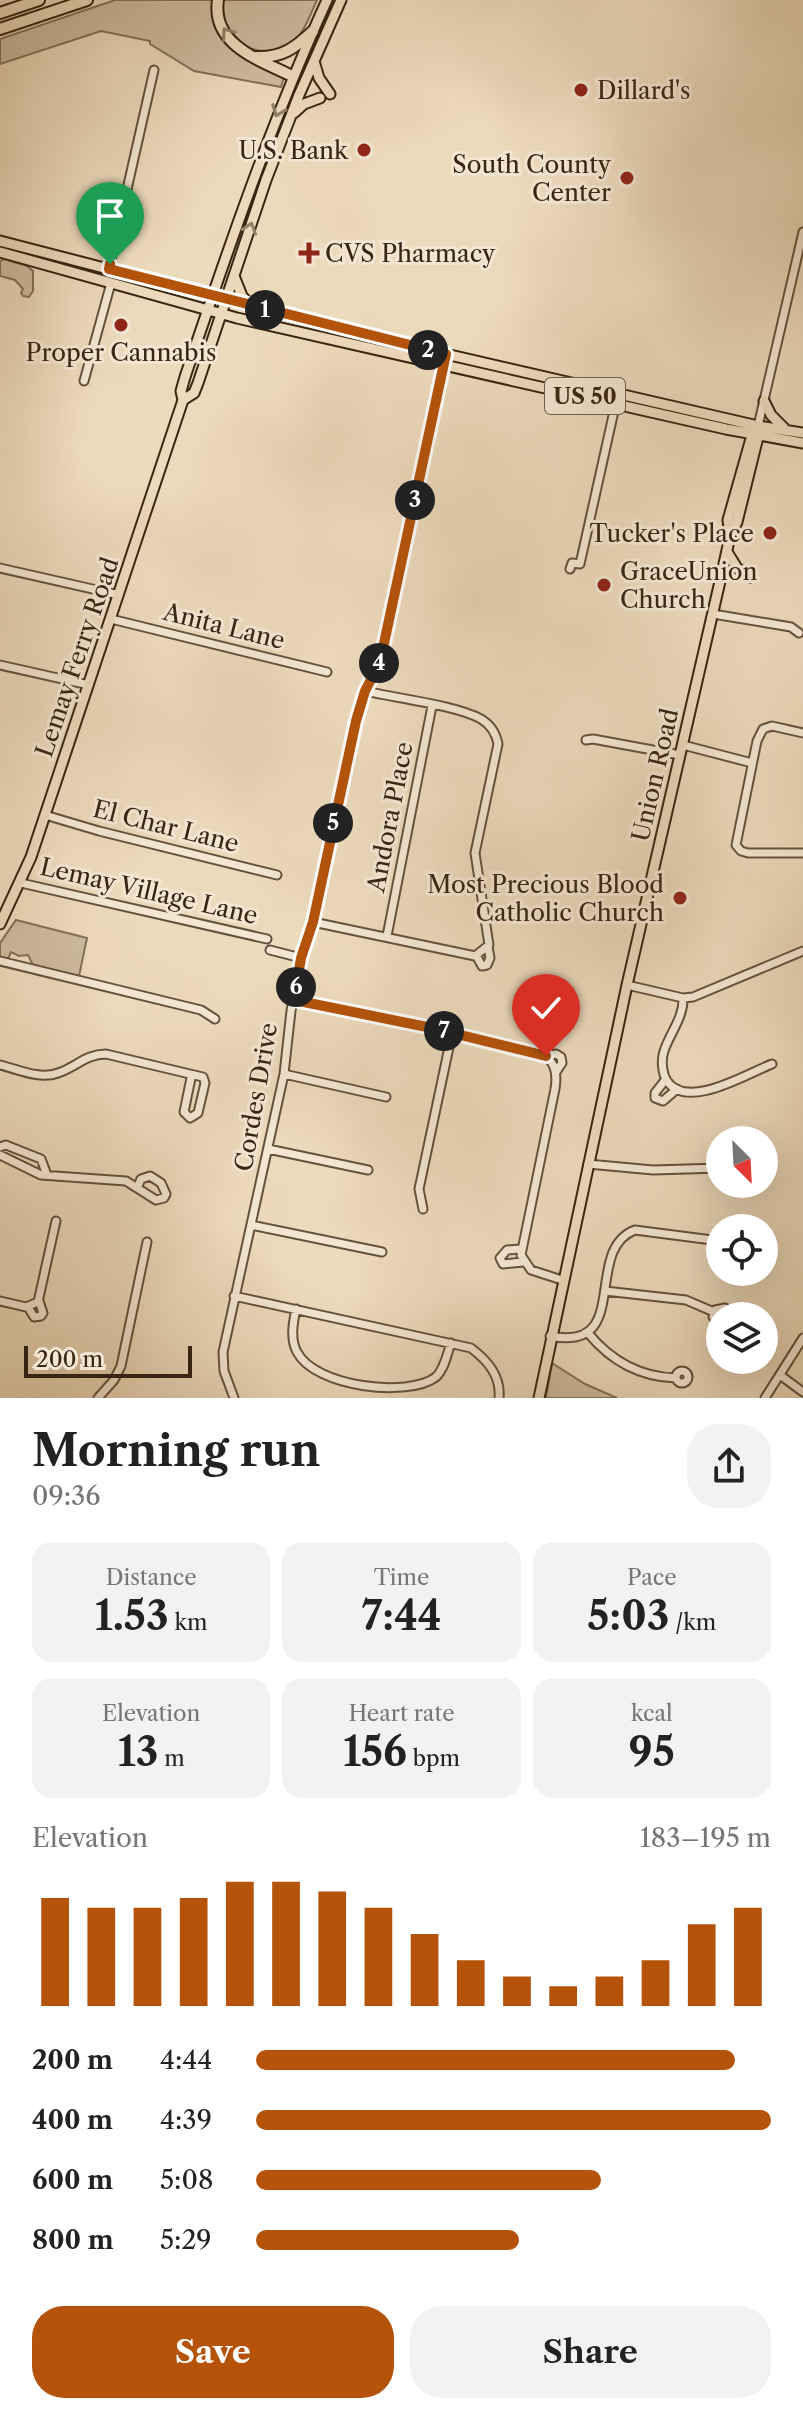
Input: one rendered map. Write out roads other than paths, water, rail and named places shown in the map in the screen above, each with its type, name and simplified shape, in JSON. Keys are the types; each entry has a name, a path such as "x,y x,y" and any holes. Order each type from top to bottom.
{"highway":[{"path":"0,13 39,0"},
{"path":"0,29 87,0"},
{"path":"218,0 220,25 229,39 254,57 292,76"},
{"path":"254,57 273,57 287,52 313,31"}],"main road":[{"name":"Lemay Ferry Road","path":"0,922 21,883 89,685 183,400 181,391 242,207 292,76 327,0"},
{"name":"Lemay Ferry Road","path":"183,400 194,393 291,115 341,0"},
{"path":"291,115 304,104 325,96 314,61"},
{"name":"US 50","path":"0,241 445,359"},
{"name":"US 50","path":"0,252 237,318 445,359 779,440 803,443"},
{"path":"195,292 219,276"},
{"path":"234,276 242,296 252,307"},
{"path":"184,304 196,317 201,330"},
{"path":"214,335 237,318"},
{"name":"US 50","path":"617,399 726,429 803,433"},
{"path":"764,401 786,430"},
{"path":"726,429 741,442 750,457 779,440"},
{"name":"Union Road","path":"539,1398 627,985 756,432"},
{"path":"727,552 737,568 750,577"}],"street":[{"path":"109,269 154,70"},
{"name":"Union Road","path":"756,432 803,232"},
{"path":"84,381 111,283"},
{"name":"Cordes Drive","path":"234,1398 222,1362 284,1074 301,958 313,922 333,822 365,691 380,662 445,359"},
{"path":"570,569 572,563 580,564 617,399"},
{"path":"0,568 119,595"},
{"path":"713,614 791,627 799,633"},
{"name":"Anita Lane","path":"111,619 327,672"},
{"path":"0,665 89,685"},
{"path":"313,922 482,951 475,853 498,744 494,731 482,720 365,691"},
{"name":"Andora Place","path":"387,936 432,706"},
{"path":"803,733 772,726 763,729 752,763 736,845 748,853 803,853"},
{"path":"586,740 682,750 752,763"},
{"name":"El Char Lane","path":"45,815 277,875"},
{"name":"Lemay Village Lane","path":"21,883 267,939"},
{"path":"270,950 301,958"},
{"path":"627,985 683,998 700,995 803,951"},
{"path":"0,961 201,1010 215,1019"},
{"path":"683,998 683,1008 662,1055 666,1079 677,1089 703,1092 772,1064"},
{"path":"294,1000 546,1056 554,1064 555,1089 520,1249 523,1262 537,1274 562,1280"},
{"path":"423,1209 419,1189 452,1033"},
{"path":"0,1065 53,1075 85,1058 106,1054 203,1077 205,1083 198,1113 190,1118 184,1112 194,1075"},
{"path":"284,1074 386,1097"},
{"path":"666,1079 655,1093 655,1098 663,1101 677,1089"},
{"path":"0,1147 6,1145 41,1159 47,1175"},
{"path":"268,1149 368,1170"},
{"path":"0,1155 47,1175 115,1178 138,1186"},
{"path":"588,1164 653,1170 706,1168"},
{"path":"28,1307 34,1317 43,1313 39,1301 56,1221"},
{"path":"251,1225 382,1252"},
{"path":"550,1336 573,1339 588,1333 597,1323 614,1246 627,1233 635,1230 706,1239"},
{"path":"98,1398 114,1380 121,1366 147,1242"},
{"path":"520,1249 507,1250 500,1258 503,1264 509,1266 523,1262"},
{"path":"605,1291 686,1300 706,1309"},
{"path":"234,1296 471,1348 483,1357 498,1380 499,1398"},
{"path":"0,1301 28,1307 39,1301"},
{"path":"296,1309 292,1329 295,1346 311,1371 330,1380 383,1392 411,1392 436,1378 444,1367 451,1343"},
{"path":"588,1333 621,1364 660,1378 676,1378"},
{"path":"765,1398 803,1338"},
{"path":"780,1375 803,1392"}],"place":[{"name":"Dillard's","path":"581,90"},
{"name":"U.S. Bank","path":"364,150"},
{"name":"South County Center","path":"627,178"},
{"name":"CVS Pharmacy","path":"309,253"},
{"name":"Proper Cannabis","path":"121,325"},
{"name":"Tucker's Place","path":"770,533"},
{"name":"GraceUnion Church","path":"604,585"},
{"name":"Most Precious Blood Catholic Church","path":"680,898"}]}
